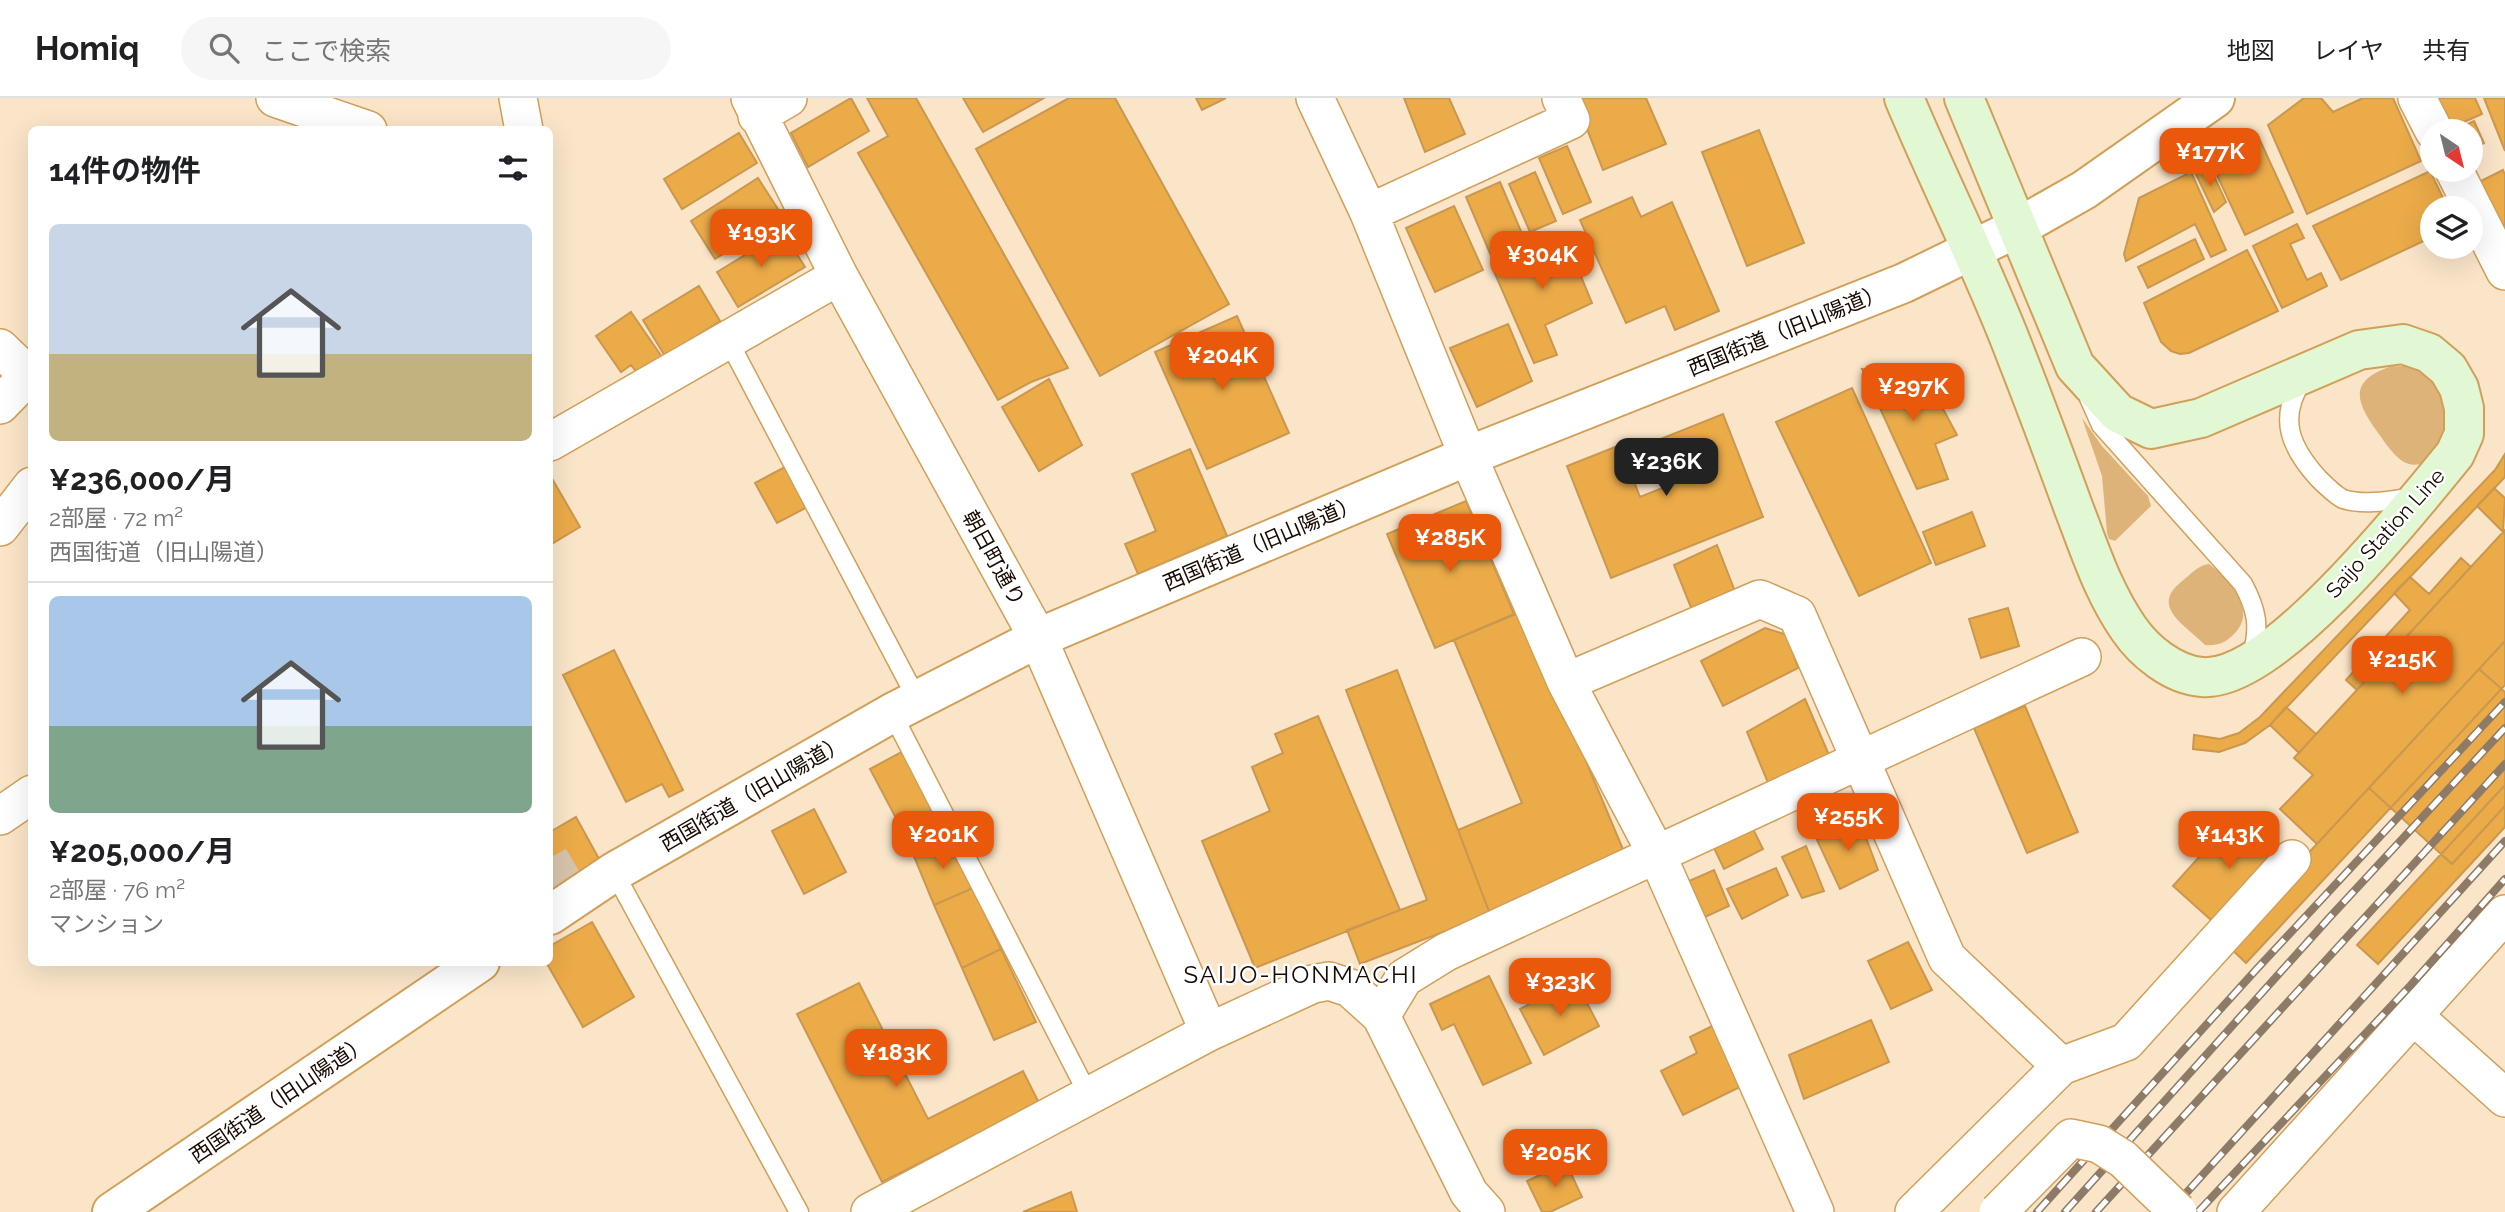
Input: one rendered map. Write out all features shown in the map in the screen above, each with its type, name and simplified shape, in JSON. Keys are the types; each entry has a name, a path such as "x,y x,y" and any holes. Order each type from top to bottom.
{"main road":[{"name":"Saijo Station Line","path":"1904,98 2015,352 2104,589 2130,631 2155,657 2182,673 2203,678 2226,673 2250,662 2274,647 2322,604 2421,496 2455,454 2464,433 2464,408 2459,388 2448,369 2429,353 2403,344 2359,350 2201,418 2151,429 2118,413 2075,366 1964,98"}],"street":[{"path":"275,98 356,126"},
{"path":"518,98 523,126"},
{"path":"1315,98 1369,213 1468,456 1566,682 1657,855 1815,1212"},
{"path":"1369,213 1571,120 1561,98"},
{"name":"西国街道（旧山陽道）","path":"553,913 614,872 905,707 1038,638 1468,456 1904,283 2017,228 2084,190 2215,98"},
{"path":"2417,98 2428,119"},
{"name":"朝日町通り","path":"765,104 839,276 1038,638 1209,1032"},
{"path":"2460,182 2505,271"},
{"path":"555,427 728,340 839,276"},
{"path":"0,348 28,376"},
{"path":"0,405 28,380"},
{"path":"0,527 28,491"},
{"path":"1566,682 1759,599 1797,615 1947,958 2061,1066"},
{"path":"1381,1016 1404,978 1446,952 2082,657"},
{"path":"0,816 28,797"},
{"path":"1914,1212 2061,1066 2126,1042 2292,859"},
{"path":"2236,1212 2415,1017 2505,914"},
{"name":"西国街道（旧山陽道）","path":"112,1212 475,966"},
{"path":"870,1212 1209,1032 1313,984 1329,981 1350,988 1381,1016 1469,1193 1486,1212"},
{"path":"2415,1017 2505,1098"},
{"path":"1998,1212 2071,1138 2099,1144 2123,1159 2178,1212"}],"lane":[{"path":"728,340 1089,1096"},
{"path":"2075,366 2101,425 2243,584 2256,608 2258,635 2250,662"},
{"path":"2307,374 2291,398 2290,437 2307,466 2324,484 2343,498 2376,502 2421,496"},
{"path":"614,872 799,1212"}],"shaded area":[{"path":"2392,366 2412,366 2426,372 2442,389 2446,401 2446,437 2439,451 2420,464 2412,465 2398,458 2369,419 2360,400 2363,384 2378,371"},
{"path":"2082,418 2102,446 2148,496 2151,506 2115,541 2109,539 2107,533 2102,476"},
{"path":"2209,564 2225,578 2238,596 2243,615 2241,624 2232,636 2221,643 2205,645 2180,623 2170,608 2169,600 2172,591 2181,582 2198,568"}],"building":[{"path":"851,98 869,131 808,167 791,133"},
{"path":"867,98 916,98 1068,368 1031,382 998,400 858,153 888,136"},
{"path":"963,98 1044,98 983,132"},
{"path":"1069,98 1115,98 1229,304 1100,376 976,149"},
{"path":"1196,98 1226,98 1202,110"},
{"path":"1404,98 1449,98 1465,134 1425,152"},
{"path":"1575,98 1646,98 1666,144 1603,170"},
{"path":"2304,98 2321,98 2333,112 2363,98 2393,98 2420,161 2307,214 2268,125"},
{"path":"2431,98 2475,98 2482,114 2471,119 2441,119"},
{"path":"2484,98 2505,98 2505,151"},
{"path":"1759,130 1804,243 1747,266 1702,152"},
{"path":"739,133 757,163 682,209 664,179"},
{"path":"2257,134 2293,212 2245,235 2208,156"},
{"path":"1567,146 1591,202 1563,214 1539,158"},
{"path":"2200,162 2210,180 2214,176 2226,202 2214,212 2192,166"},
{"path":"2503,170 2505,175 2505,252 2483,206 2483,196 2478,196 2473,185"},
{"path":"1535,172 1556,221 1530,232 1509,184"},
{"path":"2191,172 2226,250 2211,257 2195,224 2126,261 2124,254 2139,198"},
{"path":"2420,176 2420,182 2435,182 2442,196 2420,196 2420,243 2341,280 2313,226"},
{"path":"758,178 783,217 715,259 691,221"},
{"path":"1500,182 1526,243 1492,258 1466,197"},
{"path":"1632,197 1641,217 1672,202 1719,311 1675,330 1665,306 1626,323 1580,220"},
{"path":"1454,206 1483,270 1435,292 1406,228"},
{"path":"2297,224 2304,238 2290,244 2307,280 2321,273 2327,286 2282,308 2253,246"},
{"path":"783,232 805,267 738,307 717,272"},
{"path":"1563,233 1592,303 1545,325 1557,355 1534,363 1492,267"},
{"path":"2195,239 2204,259 2148,288 2138,267"},
{"path":"2247,250 2278,311 2189,353 2171,351 2161,342 2144,303"},
{"path":"699,286 720,321 665,356 643,320"},
{"path":"631,312 662,357 638,374 631,365 621,372 596,336"},
{"path":"1237,316 1289,433 1207,469 1155,352"},
{"path":"1508,324 1532,381 1477,407 1450,348"},
{"path":"1862,369 1927,379 1957,435 1935,444 1948,479 1917,489"},
{"path":"1049,379 1082,445 1039,471 1002,407"},
{"path":"1852,388 1931,563 1859,596 1776,422"},
{"path":"1723,414 1763,517 1611,578 1567,466 1620,445 1640,497 1675,483 1658,440"},
{"path":"1190,449 1227,536 1138,574 1125,544 1156,531 1132,474"},
{"path":"2505,454 2505,477 2270,725 2245,743 2219,752 2193,749 2194,735 2220,739 2239,733 2260,717 2495,470"},
{"path":"796,461 817,502 777,523 755,483"},
{"path":"553,480 580,527 553,543"},
{"path":"2494,488 2505,498 2503,532 2477,506"},
{"path":"1466,501 1514,614 1435,648 1387,534"},
{"path":"1972,512 1985,546 1936,565 1923,532"},
{"path":"2505,530 2505,641 2317,844 2280,809 2313,775 2294,758"},
{"path":"1717,545 1736,594 1694,615 1674,565"},
{"path":"2461,558 2471,567 2357,690 2346,680 2410,610 2394,593 2410,577 2429,594"},
{"path":"2008,608 2019,646 1981,658 1969,619"},
{"path":"1523,611 1627,859 1490,914 1458,830 1522,803 1454,640"},
{"path":"1765,628 1787,635 1798,668 1723,706 1701,661"},
{"path":"2505,641 2505,685 2246,963 2225,943"},
{"path":"614,650 683,790 669,797 662,784 626,802 563,675"},
{"path":"2479,669 2505,692 2505,806 2452,864 2369,788"},
{"path":"1397,670 1490,914 1360,964 1347,930 1427,900 1346,690"},
{"path":"1805,699 1832,762 1771,790 1747,732"},
{"path":"2025,706 2078,832 2027,853 1974,728"},
{"path":"2286,707 2316,734 2299,753 2270,725"},
{"path":"1318,716 1400,910 1255,968 1202,841 1270,811 1252,767 1283,753 1275,734"},
{"path":"907,749 951,838 936,845 926,828 906,837 870,769"},
{"path":"2505,785 2505,827 2378,964 2357,945"},
{"path":"814,809 846,872 804,894 772,831"},
{"path":"2238,814 2285,856 2220,928 2173,886"},
{"path":"1858,816 1878,870 1840,889 1817,840"},
{"path":"576,817 603,866 553,894 553,830"},
{"path":"1753,829 1763,849 1724,869 1714,848"},
{"path":"951,838 973,888 934,905 913,854"},
{"path":"1806,846 1824,891 1802,898 1782,857"},
{"path":"1776,868 1788,895 1742,919 1727,889"},
{"path":"1714,870 1729,906 1705,917 1689,881"},
{"path":"973,888 1001,949 962,968 934,905"},
{"path":"592,922 634,997 583,1027 548,966 553,966 553,944"},
{"path":"1908,942 1932,990 1891,1009 1868,961"},
{"path":"1001,949 1036,1022 994,1040 962,968"},
{"path":"1489,976 1531,1063 1483,1085 1454,1024 1442,1030 1430,1004"},
{"path":"1575,980 1599,1026 1544,1055 1520,1009"},
{"path":"859,983 928,1119 1023,1071 1039,1103 882,1182 797,1014"},
{"path":"1871,1020 1889,1062 1804,1099 1789,1055"},
{"path":"1714,1025 1744,1085 1683,1115 1661,1071 1697,1053 1690,1037"},
{"path":"1566,1163 1582,1197 1550,1212 1542,1212 1527,1181"},
{"path":"1071,1192 1077,1212 1023,1212"}],"tunnel":[{"path":"553,863 574,899"}],"railway":[{"path":"2037,1212 2254,972 2505,702"},
{"path":"2065,1212 2330,917 2505,728"},
{"path":"2096,1212 2505,764"},
{"path":"2169,1212 2505,841"},
{"path":"2198,1212 2410,986 2505,879"}],"district":[{"name":"SAIJO-HONMACHI","path":"1301,974"}]}
